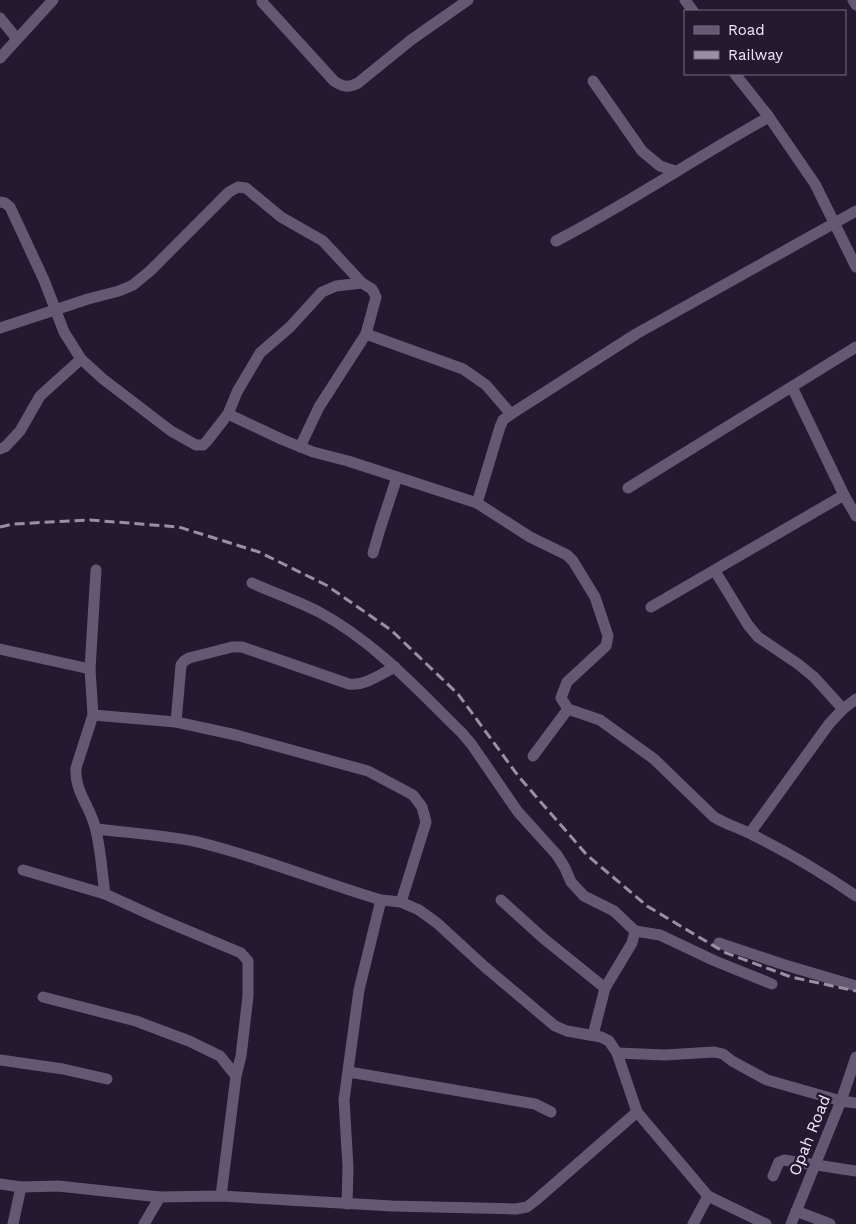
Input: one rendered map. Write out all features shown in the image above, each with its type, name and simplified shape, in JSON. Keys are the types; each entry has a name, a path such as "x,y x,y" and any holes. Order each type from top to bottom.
{"street":[{"path":"0,58 53,0"},
{"path":"262,1 334,81 341,86 350,87 358,83 411,40 468,0"},
{"path":"853,0 856,5"},
{"path":"0,18 17,39"},
{"path":"736,75 769,117 814,184 856,267"},
{"path":"593,81 651,160 660,166 675,171"},
{"path":"556,241 632,200 675,171 769,117"},
{"path":"0,328 133,285 150,271 229,192 238,187 246,188 281,217 323,241 362,283 372,289 376,297 366,334 320,407 300,447"},
{"path":"0,202 10,207 37,263 64,332 81,359 103,379 163,425 196,445 203,445 228,414 237,392 260,353 290,327 322,292 336,286 362,283"},
{"path":"477,503 500,427 511,414 636,334 856,211"},
{"path":"366,334 463,369 486,385 511,414"},
{"path":"628,488 856,348"},
{"path":"0,450 20,431 40,396 81,359"},
{"path":"792,387 844,496 856,516"},
{"path":"228,414 300,447 477,503 530,537 567,556 573,561 596,597 608,636 606,646 566,682 560,698 568,709 600,720 654,759 714,817 750,833 816,869 856,896"},
{"path":"373,553 397,477"},
{"path":"651,607 844,496"},
{"path":"96,570 90,669 93,715 76,768 76,776 77,786 96,829 105,894"},
{"path":"715,570 748,625 758,637 814,677 843,709"},
{"path":"252,583 319,612 376,651 395,668 472,745 518,812 557,855 571,882 584,896 614,911 635,931 660,935 714,961 772,984"},
{"path":"176,722 181,665 184,660 232,647 242,647 349,684 363,683 395,668"},
{"path":"0,649 90,669"},
{"path":"750,833 829,724 856,699"},
{"path":"533,756 568,709"},
{"path":"93,715 176,722 236,735 368,771 413,795 422,807 426,822 401,902"},
{"path":"96,829 175,837 200,843 241,854 381,900 401,902 418,910 437,923 485,967 555,1026 567,1031 592,1035 610,1041 617,1053 636,1112 708,1196 766,1224"},
{"path":"23,870 105,894 241,953 248,961 247,1005 221,1196"},
{"path":"347,1204 348,1167 344,1100 359,990 381,900"},
{"path":"501,900 543,938 605,988"},
{"path":"592,1035 605,988 632,943 635,931"},
{"path":"719,943 856,986"},
{"path":"43,996 136,1021 189,1041 220,1056 236,1076"},
{"path":"617,1053 714,1052 723,1054 732,1061 768,1080 841,1101 856,1103"},
{"name":"Opah Road","path":"791,1224 841,1101 856,1057"},
{"path":"0,1060 63,1069 106,1078"},
{"path":"349,1072 535,1104 551,1112"},
{"path":"0,1184 21,1187 58,1186 160,1197 221,1196 347,1204 516,1209 527,1207 636,1112"},
{"path":"773,1176 779,1162 784,1160 856,1171"},
{"path":"13,1224 21,1187"},
{"path":"693,1224 708,1196"},
{"path":"144,1224 160,1197"},
{"path":"796,1211 830,1224"}],"railway":[{"path":"0,527 13,524 90,520 179,527 259,552 326,585 391,630 458,694 519,777 587,855 647,906 724,952 791,977 856,991"}]}
